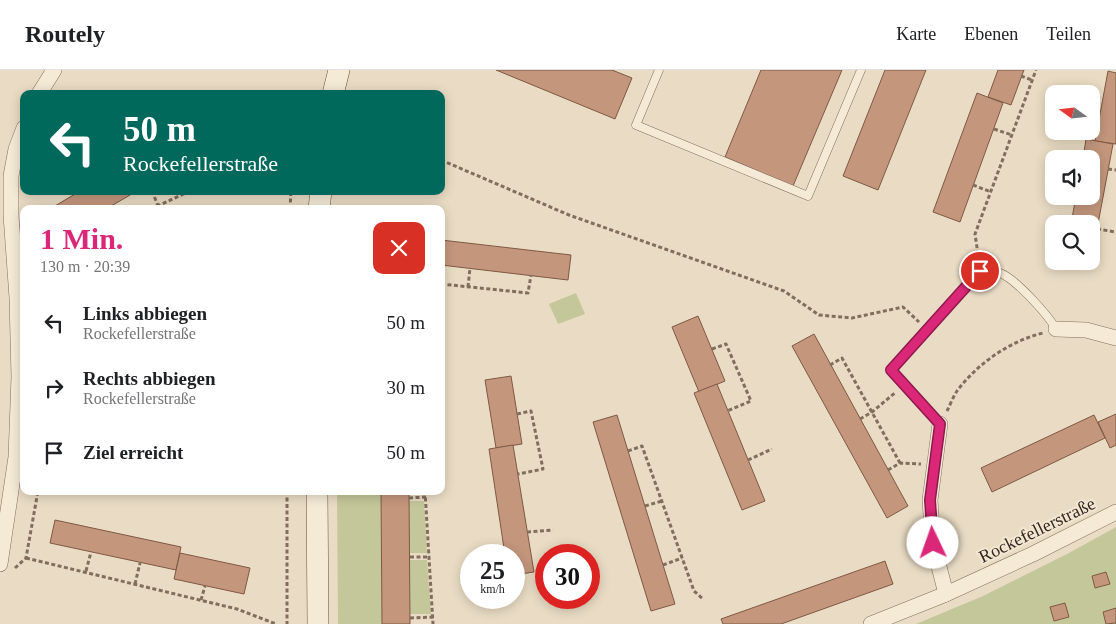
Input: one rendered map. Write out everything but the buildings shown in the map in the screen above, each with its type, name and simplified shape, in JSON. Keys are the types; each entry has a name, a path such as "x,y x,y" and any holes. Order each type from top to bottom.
{"main road":[{"path":"334,90 339,70"},
{"path":"317,495 318,624"}],"street":[{"path":"42,90 54,70"},
{"path":"7,567 16,457 19,376 17,298 11,215 12,176 16,148 20,138"},
{"path":"1056,330 1086,330 1116,338"},
{"path":"940,424 930,500 933,543 946,594"},
{"name":"Rockefellerstraße","path":"871,624 946,594 1033,554 1116,512"}],"lane":[{"path":"659,70 636,125 808,196 861,70"},
{"path":"940,424 891,370 980,271 999,272 1013,281 1050,318 1056,330"}],"path":[{"path":"980,271 975,234 1036,70"},
{"path":"1022,76 1032,80"},
{"path":"994,128 1012,135"},
{"path":"445,162 569,215 784,291 819,315 852,318 902,307 927,330"},
{"path":"1108,169 1116,170"},
{"path":"973,185 991,192"},
{"path":"160,205 181,195"},
{"path":"1100,229 1116,232"},
{"path":"468,287 470,268"},
{"path":"445,284 528,293 531,275"},
{"path":"940,424 956,392 976,371 1002,350 1030,336 1056,330"},
{"path":"712,349 726,344 751,401 727,410"},
{"path":"830,365 842,358 900,463"},
{"path":"860,419 872,412 904,385"},
{"path":"517,414 531,411 543,469 518,474"},
{"path":"628,450 642,446 694,591 703,599"},
{"path":"748,460 772,449"},
{"path":"888,470 900,463 934,464"},
{"path":"26,558 37,495"},
{"path":"287,495 287,624"},
{"path":"409,498 426,497 433,624"},
{"path":"645,506 662,501"},
{"path":"527,532 553,530"},
{"path":"86,571 91,552"},
{"path":"410,557 429,557"},
{"path":"7,567 26,558 237,609 276,624"},
{"path":"663,565 682,558"},
{"path":"135,584 140,563"},
{"path":"201,600 205,586"},
{"path":"410,618 433,617"}],"green space":[{"path":"576,293 585,314 558,324 549,304"},
{"path":"337,495 381,495 382,624 338,624"},
{"path":"409,501 424,501 427,553 409,553"},
{"path":"1116,527 1116,624 916,624 983,596"},
{"path":"410,560 427,560 431,614 410,614"}],"route":[{"path":"933,543 930,500 940,424 891,370 980,271"}]}
